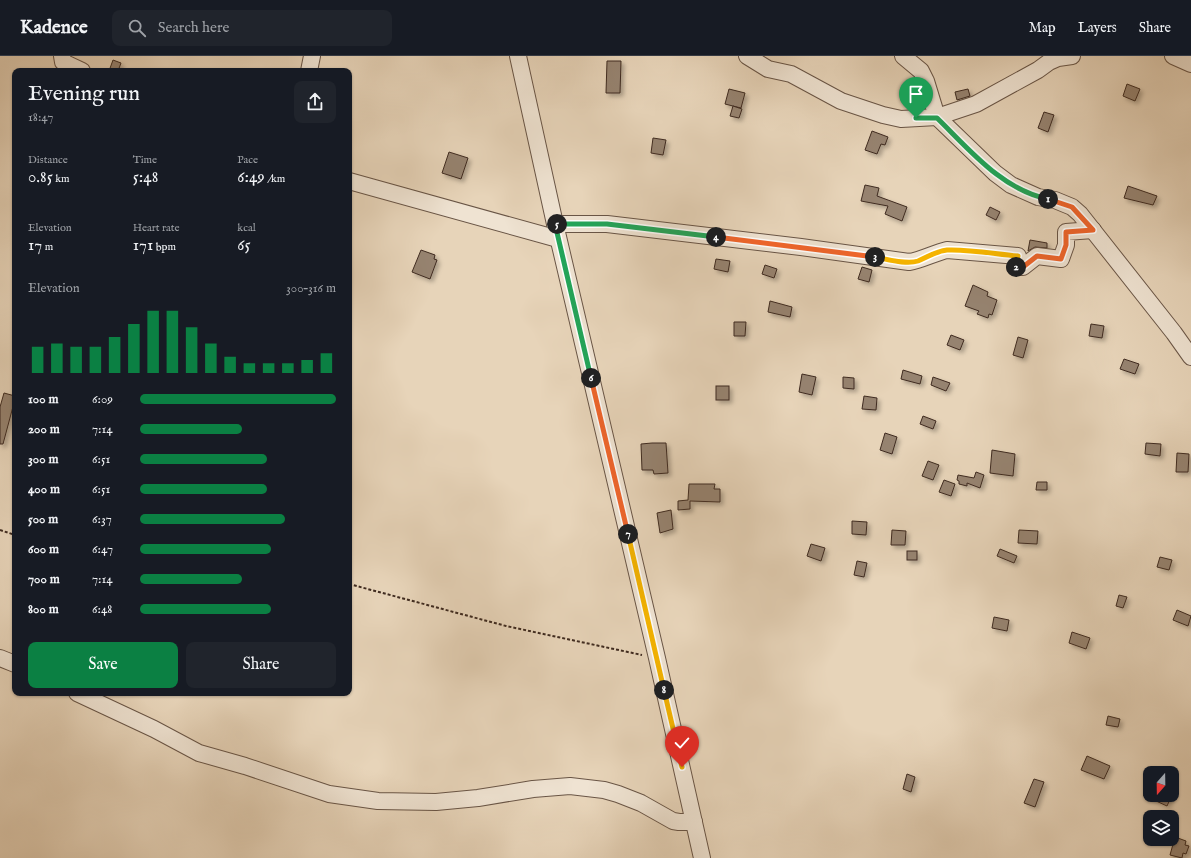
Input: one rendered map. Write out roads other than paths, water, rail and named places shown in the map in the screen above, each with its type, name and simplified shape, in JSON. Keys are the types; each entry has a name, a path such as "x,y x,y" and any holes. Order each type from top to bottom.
{"street":[{"path":"62,56 63,62 76,68"},
{"path":"310,68 312,56"},
{"path":"518,56 556,231 658,658 702,858"},
{"path":"747,56 768,69 791,74 841,100 883,115 901,119 937,118 976,104 1038,70 1049,62 1058,58 1072,56"},
{"path":"903,56 924,76 937,118 1011,185 1038,197 1055,200 1072,207 1093,230 1191,357"},
{"path":"1173,56 1191,64"},
{"path":"352,182 556,231 607,224 801,247 909,262 918,261 936,252 947,250 1018,256 1015,267 1023,267 1037,256 1061,259 1066,245 1066,232 1093,230"},
{"path":"0,658 12,663"},
{"path":"83,696 154,729 199,753 238,764 329,794 378,801 436,802 478,798 533,789 570,786 618,794 641,802 673,821 694,822"}]}
